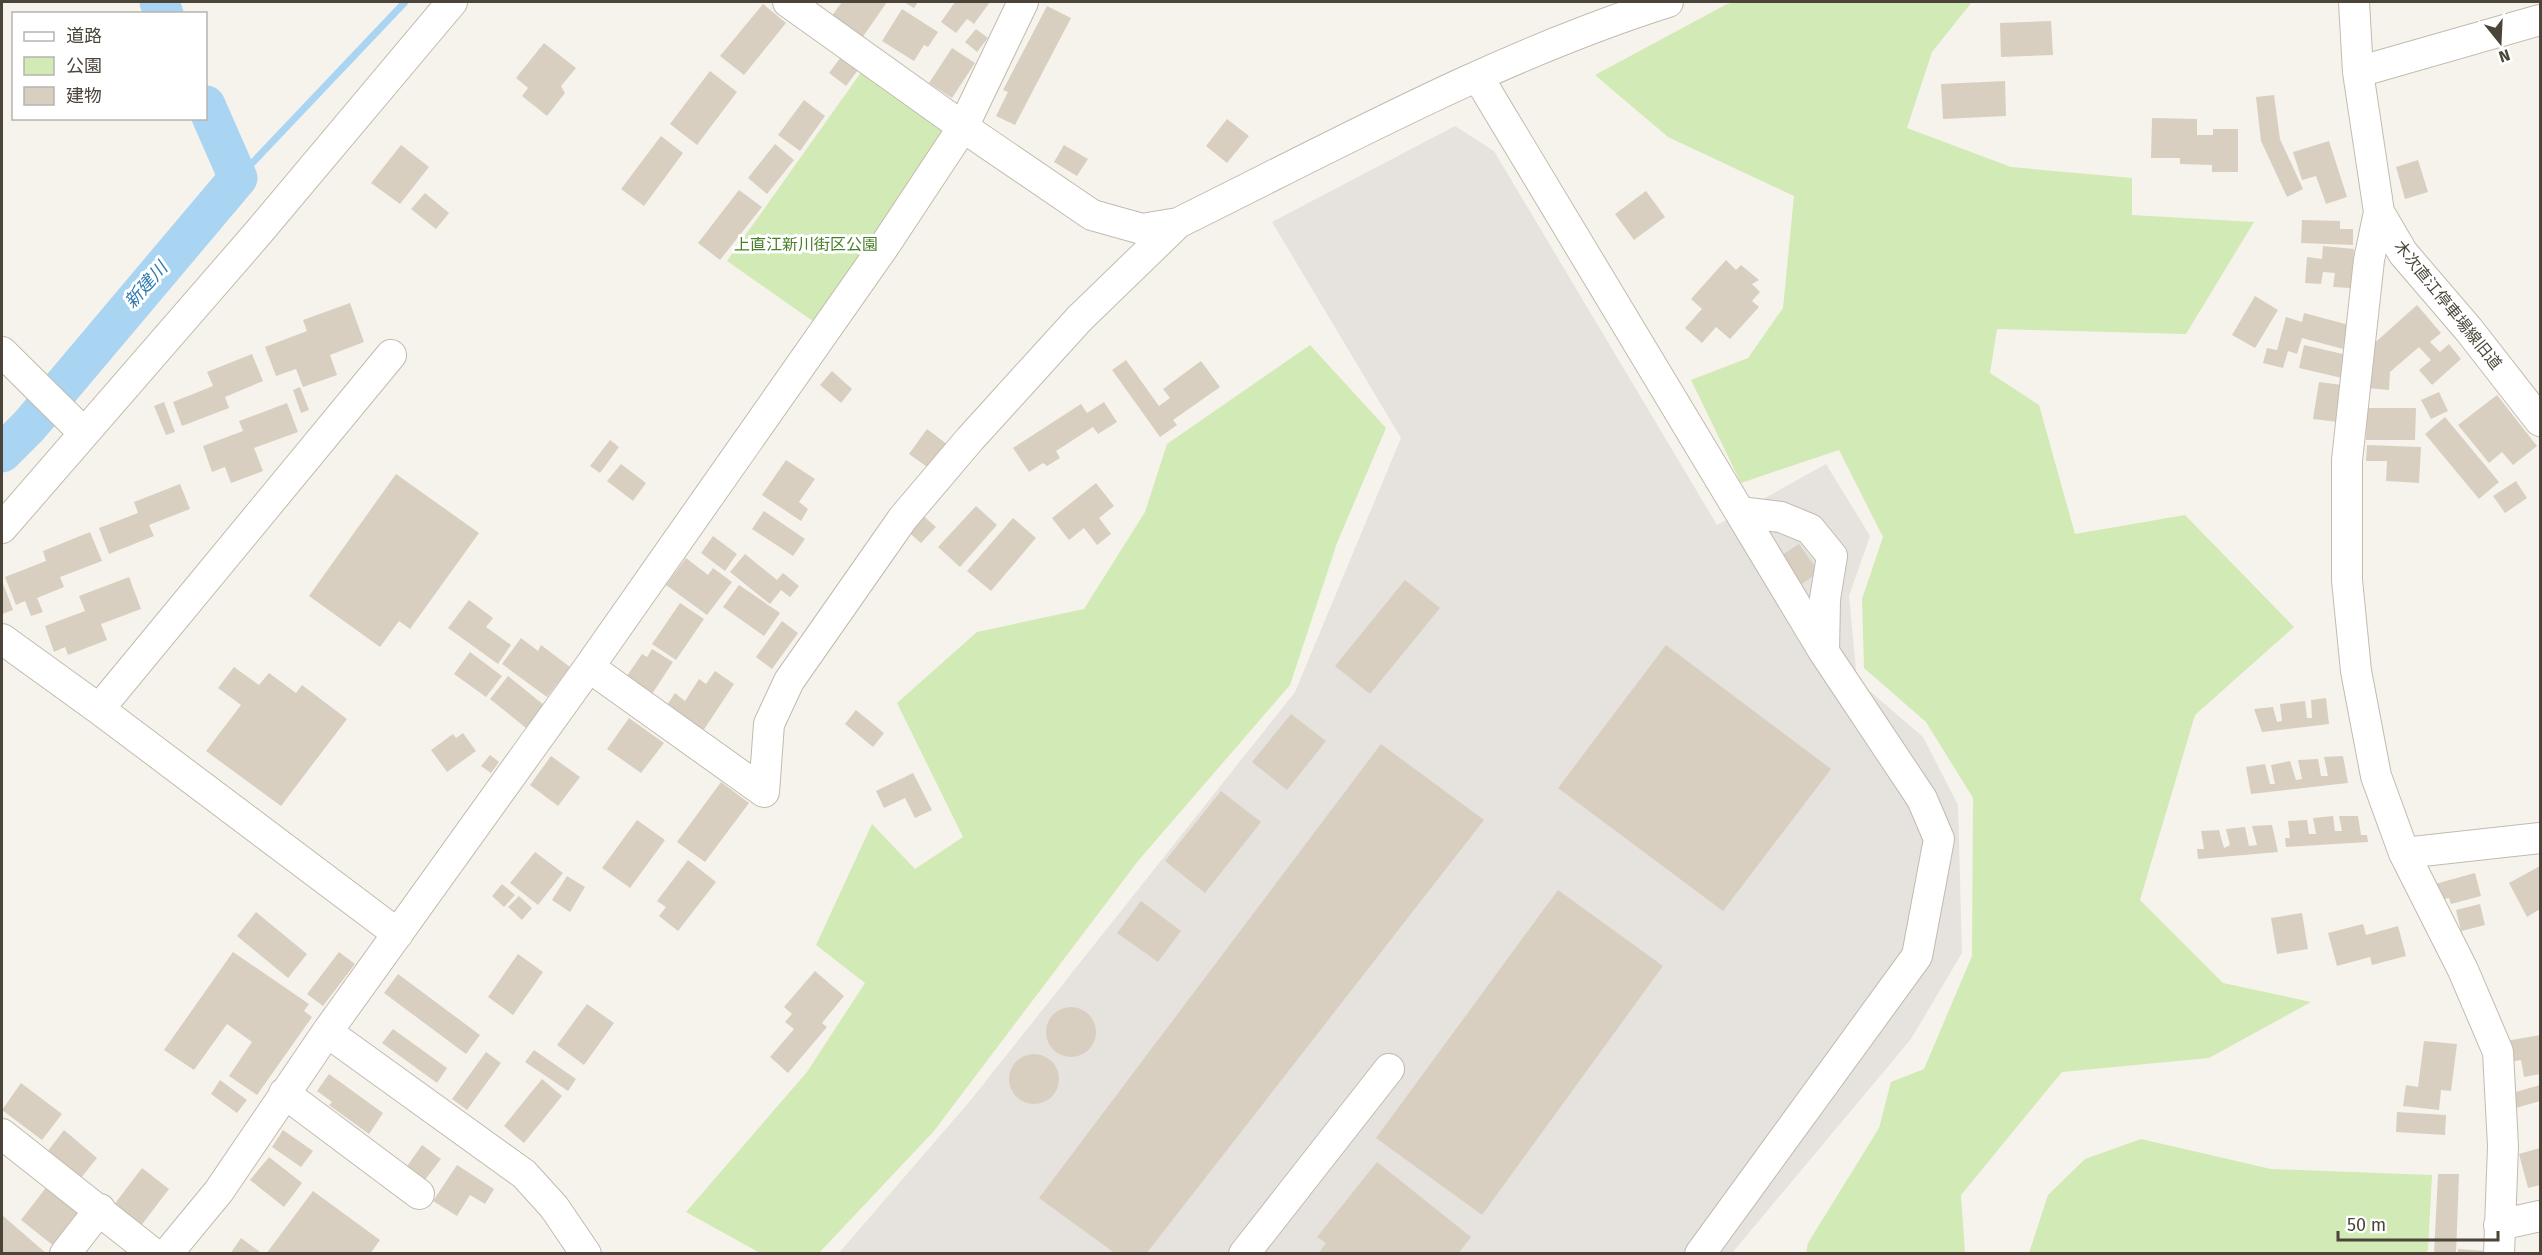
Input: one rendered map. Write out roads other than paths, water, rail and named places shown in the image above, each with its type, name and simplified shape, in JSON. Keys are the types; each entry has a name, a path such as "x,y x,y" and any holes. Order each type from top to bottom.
{"street":[{"path":"2,528 258,233 452,2"},
{"path":"167,1254 219,1191 284,1093 589,667 837,314 963,127 1023,2"},
{"path":"803,6 963,127 1092,214 1142,229 1178,223 1478,77 1597,24 1668,2"},
{"name":"木次直江停車場線旧道","path":"2354,2 2358,72 2379,212 2403,253 2469,330 2541,421"},
{"path":"2358,72 2541,20"},
{"path":"1478,77 1824,652 1922,799 1939,839 1917,956 1700,1254"},
{"path":"2379,212 2369,260 2347,460 2347,580 2356,671 2376,776 2404,853 2463,970 2498,1052 2503,1146 2499,1239"},
{"path":"589,667 764,792 769,724 789,681 903,518 970,439 1079,319 1178,223"},
{"path":"2,352 14,377 84,433"},
{"path":"99,709 391,355"},
{"path":"1740,512 1781,517 1810,529 1832,556 1825,599 1824,652"},
{"path":"2,639 99,709 398,934"},
{"path":"2404,853 2541,838"},
{"path":"327,1032 524,1174 554,1207 586,1254"},
{"path":"1244,1254 1389,1069"},
{"path":"284,1093 419,1194"},
{"path":"2,1134 100,1209 154,1254"},
{"path":"64,1254 100,1209"},
{"path":"2499,1239 2541,1216"}],"waterway":[{"name":"新建川","path":"159,2 163,12"},
{"path":"238,178 405,2"},
{"name":"新建川","path":"2,453 29,426 238,178 207,107"}],"park label":[{"name":"上直江新川街区公園","path":"806,244"}]}
